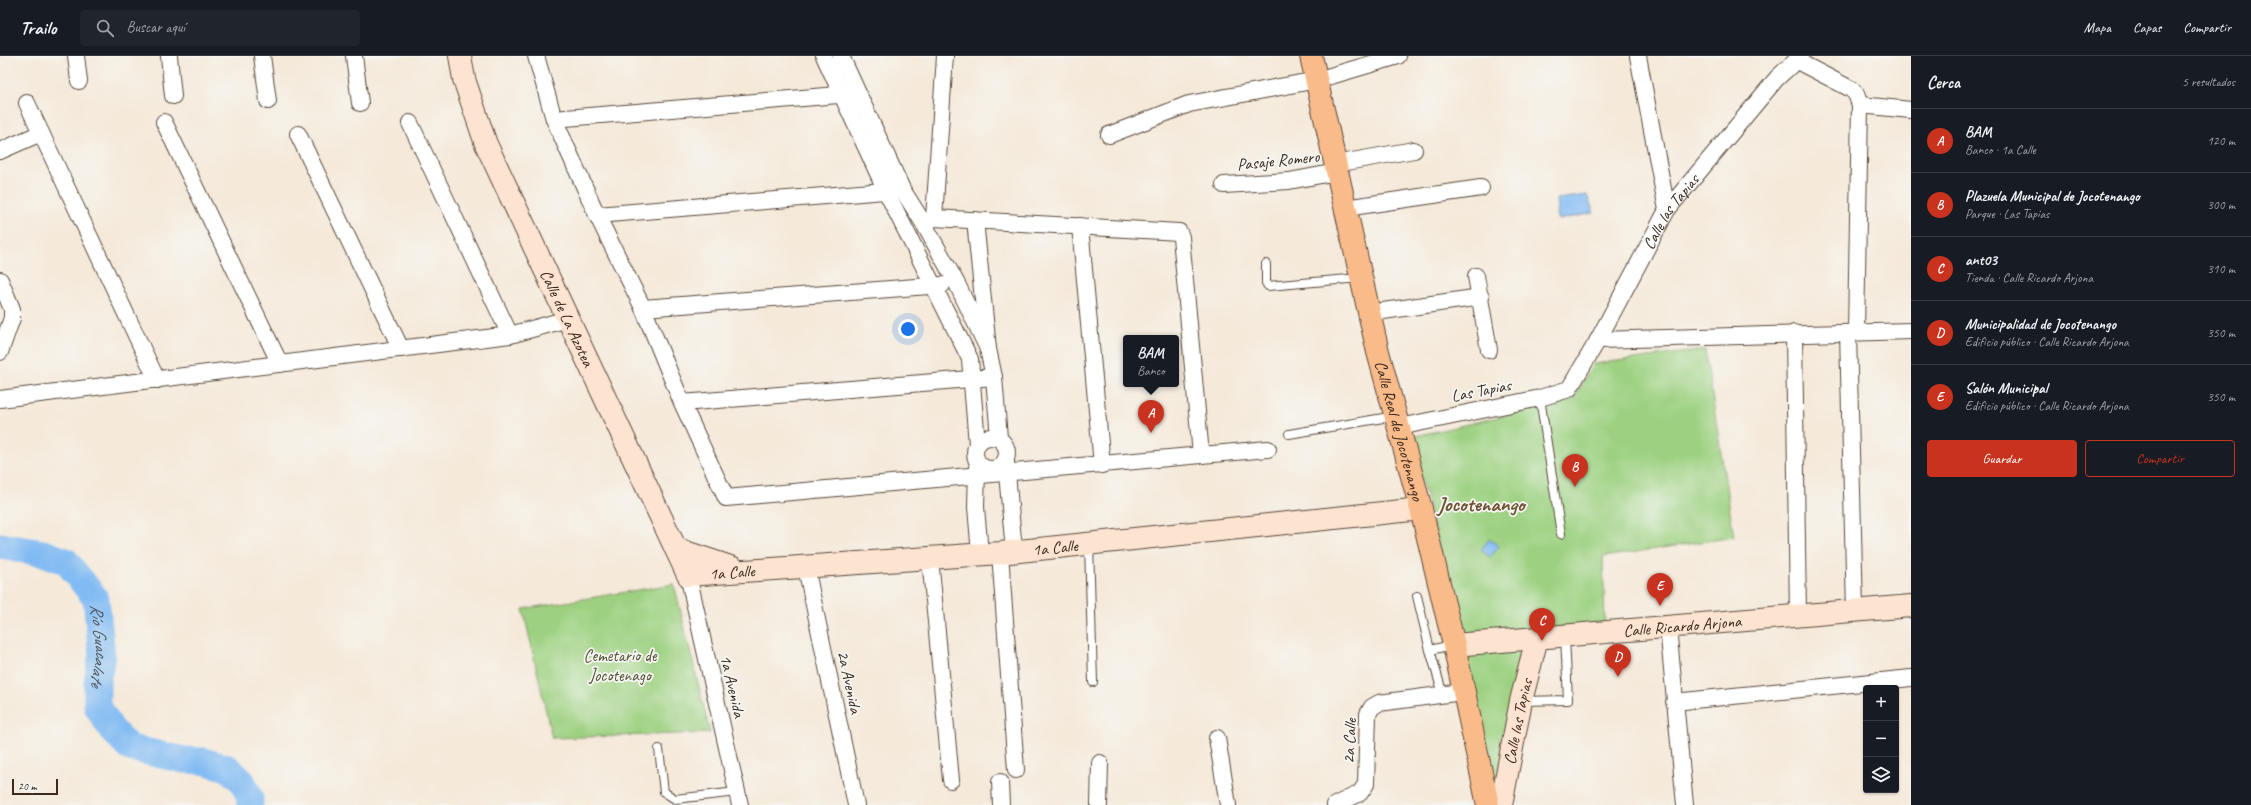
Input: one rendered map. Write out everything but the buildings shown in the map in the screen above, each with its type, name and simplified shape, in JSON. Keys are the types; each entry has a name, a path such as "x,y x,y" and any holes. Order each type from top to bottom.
{"main road":[{"name":"Calle Real de Jocotenango","path":"1311,56 1369,313 1421,510 1454,645 1452,693 1488,805"}],"street":[{"path":"76,56 79,81"},
{"path":"169,56 173,96"},
{"path":"262,56 268,101"},
{"path":"354,56 360,103"},
{"name":"Calle de La Azotea","path":"460,56 464,79 486,144 688,575"},
{"path":"536,56 554,119 597,215 643,308 682,404 724,496 730,499 1007,466 1102,465 1268,449"},
{"path":"824,56 841,95 894,190 929,221 956,284 988,349"},
{"path":"841,56 933,286 970,359 973,378 977,444 975,453 977,470 998,552 1016,770"},
{"path":"929,221 945,56"},
{"path":"1109,135 1189,104 1317,80 1398,56"},
{"path":"1638,56 1667,210"},
{"path":"1799,58 1850,88 1856,94 1860,105 1852,333 1855,611"},
{"name":"Calle las Tapias","path":"1569,389 1598,340 1667,210 1777,78 1799,58"},
{"path":"554,119 857,93"},
{"path":"27,103 158,380"},
{"path":"1860,105 1911,110"},
{"path":"164,122 280,364"},
{"path":"410,123 510,335"},
{"path":"0,151 41,133"},
{"path":"298,134 401,349"},
{"name":"Pasaje Romero","path":"1224,185 1288,181 1414,150"},
{"path":"1345,208 1482,188"},
{"path":"597,215 894,190"},
{"path":"929,221 975,220 1179,232 1181,237 1201,455"},
{"path":"975,220 988,349 994,376 999,438 1007,449 1007,466 998,552"},
{"path":"1080,226 1102,465"},
{"path":"1476,276 1481,297 1489,350"},
{"path":"0,280 12,309 12,318 0,352"},
{"path":"643,308 956,284"},
{"path":"1369,313 1481,297"},
{"path":"0,399 510,335 568,319"},
{"path":"1598,340 1911,331"},
{"path":"1794,334 1798,616"},
{"path":"682,404 994,376"},
{"name":"Las Tapias","path":"1397,421 1540,398 1569,389"},
{"path":"977,444 989,436 999,438"},
{"name":"1a Calle","path":"688,575 930,558 1089,544 1421,510"},
{"path":"676,549 741,571"},
{"path":"930,558 951,780"},
{"name":"2a Avenida","path":"806,567 856,805"},
{"name":"1a Avenida","path":"688,575 739,799"},
{"name":"Calle Ricardo Arjona","path":"1454,645 1911,606"},
{"path":"1668,627 1685,805"},
{"name":"Calle las Tapias","path":"1501,805 1521,701 1537,638"},
{"path":"1674,702 1911,678"},
{"name":"2a Calle","path":"1335,805 1360,793 1366,784 1368,714 1372,707 1379,703 1452,693"},
{"path":"1217,738 1228,805"},
{"path":"1099,805 1100,764"},
{"path":"1000,782 1001,805"}],"lane":[{"path":"1266,264 1266,283 1268,286 1362,278"},
{"path":"1540,398 1561,534"},
{"path":"1289,434 1397,421"},
{"path":"1089,544 1093,682"},
{"path":"1416,596 1430,650 1452,693"},
{"path":"1521,701 1568,700 1565,636"},
{"path":"1430,650 1454,645"},
{"path":"659,749 664,792 669,797 681,799 739,799"}],"green space":[{"path":"1705,350 1734,537 1603,557 1605,624 1461,636 1411,437 1573,400 1593,364"},
{"name":"Cemetario de Jocotenago","path":"674,584 710,733 552,738 523,609"},
{"path":"1530,645 1496,805 1462,651"}],"water":[{"path":"1587,195 1594,213 1558,220 1556,199"},
{"path":"1489,539 1499,546 1490,557 1481,550"}],"waterway":[{"name":"Río Guacalate","path":"0,546 43,553 66,561 96,599 102,655 97,682 97,706 112,730 130,748 184,760 203,761 228,768 242,781 250,797 250,805"}],"place":[{"name":"BAM","path":"1151,433"},
{"name":"Plazuela Municipal de Jocotenango","path":"1575,487"},
{"name":"Salón Municipal","path":"1660,606"},
{"name":"ant03","path":"1542,641"},
{"name":"Municipalidad de Jocotenango","path":"1618,677"}],"district":[{"name":"Jocotenango","path":"1481,504"}]}
